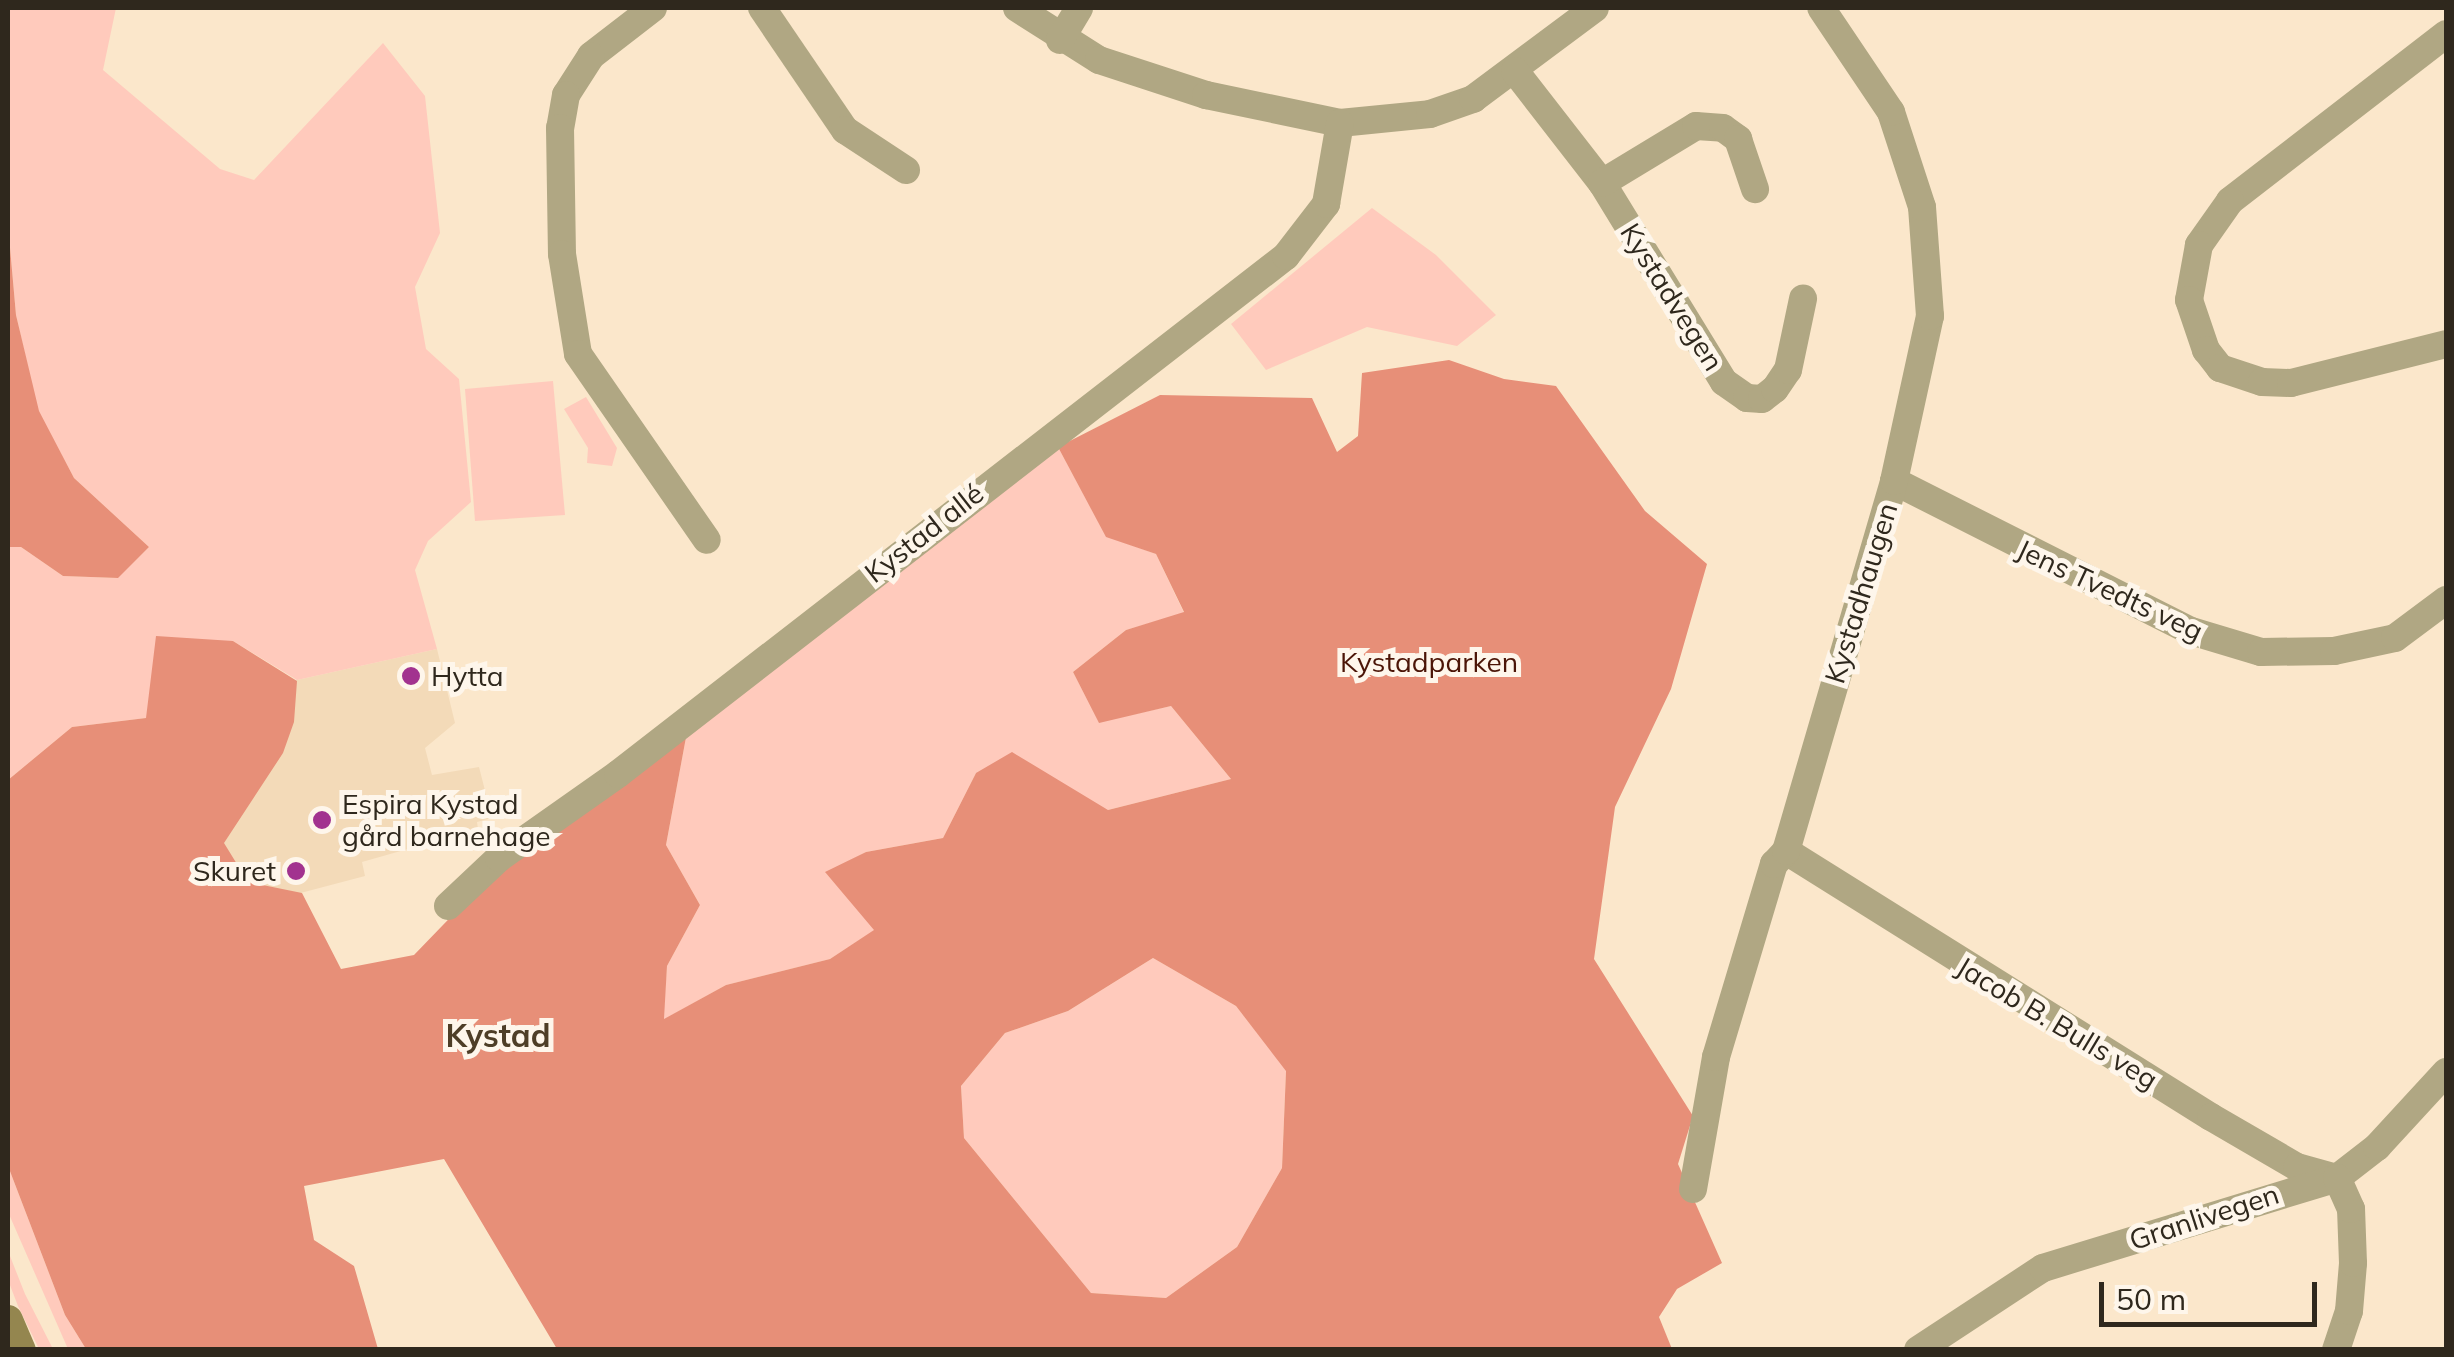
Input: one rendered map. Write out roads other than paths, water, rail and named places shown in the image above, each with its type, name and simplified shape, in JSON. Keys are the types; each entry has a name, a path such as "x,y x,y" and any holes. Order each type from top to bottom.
{"main road":[{"path":"8,1320 21,1350"}],"street":[{"path":"653,8 591,56 566,96 560,128 562,254 578,354 707,540"},
{"path":"762,8 845,130 906,170"},
{"path":"1017,8 1060,40 1206,95 1340,122 1430,114 1473,99 1516,71 1595,8"},
{"path":"1060,40 1079,8"},
{"name":"Kystadhaugen","path":"1693,1189 1716,1057 1774,864 1786,851 1894,481 1930,316 1930,260 1922,207 1891,112 1821,8"},
{"path":"2446,34 2230,201 2199,245 2188,300 2206,350 2220,368 2262,382 2291,383 2446,344"},
{"name":"Kystadvegen","path":"1516,71 1602,183 1724,382 1747,398 1762,399 1788,370 1803,299"},
{"name":"Kystad allé","path":"448,906 499,858 618,774 1286,256 1326,204 1340,122"},
{"path":"1602,183 1696,126 1723,128 1738,139 1755,189"},
{"name":"Jens Tvedts veg","path":"1894,481 2139,607 2261,652 2334,650 2395,638 2446,600"},
{"name":"Jacob B. Bulls veg","path":"1786,851 2211,1118 2297,1167 2337,1178"},
{"name":"Granlivegen","path":"1918,1350 2042,1268 2337,1178 2377,1147 2446,1072"},
{"path":"2336,1350 2349,1311 2353,1263 2350,1209 2337,1178"}],"place":[{"name":"Hytta","path":"411,676"},
{"name":"Espira Kystad gård barnehage","path":"322,820"},
{"name":"Skuret","path":"296,871"}],"district":[{"name":"Kystad","path":"498,1035"}],"park label":[{"name":"Kystadparken","path":"1429,662"}]}
